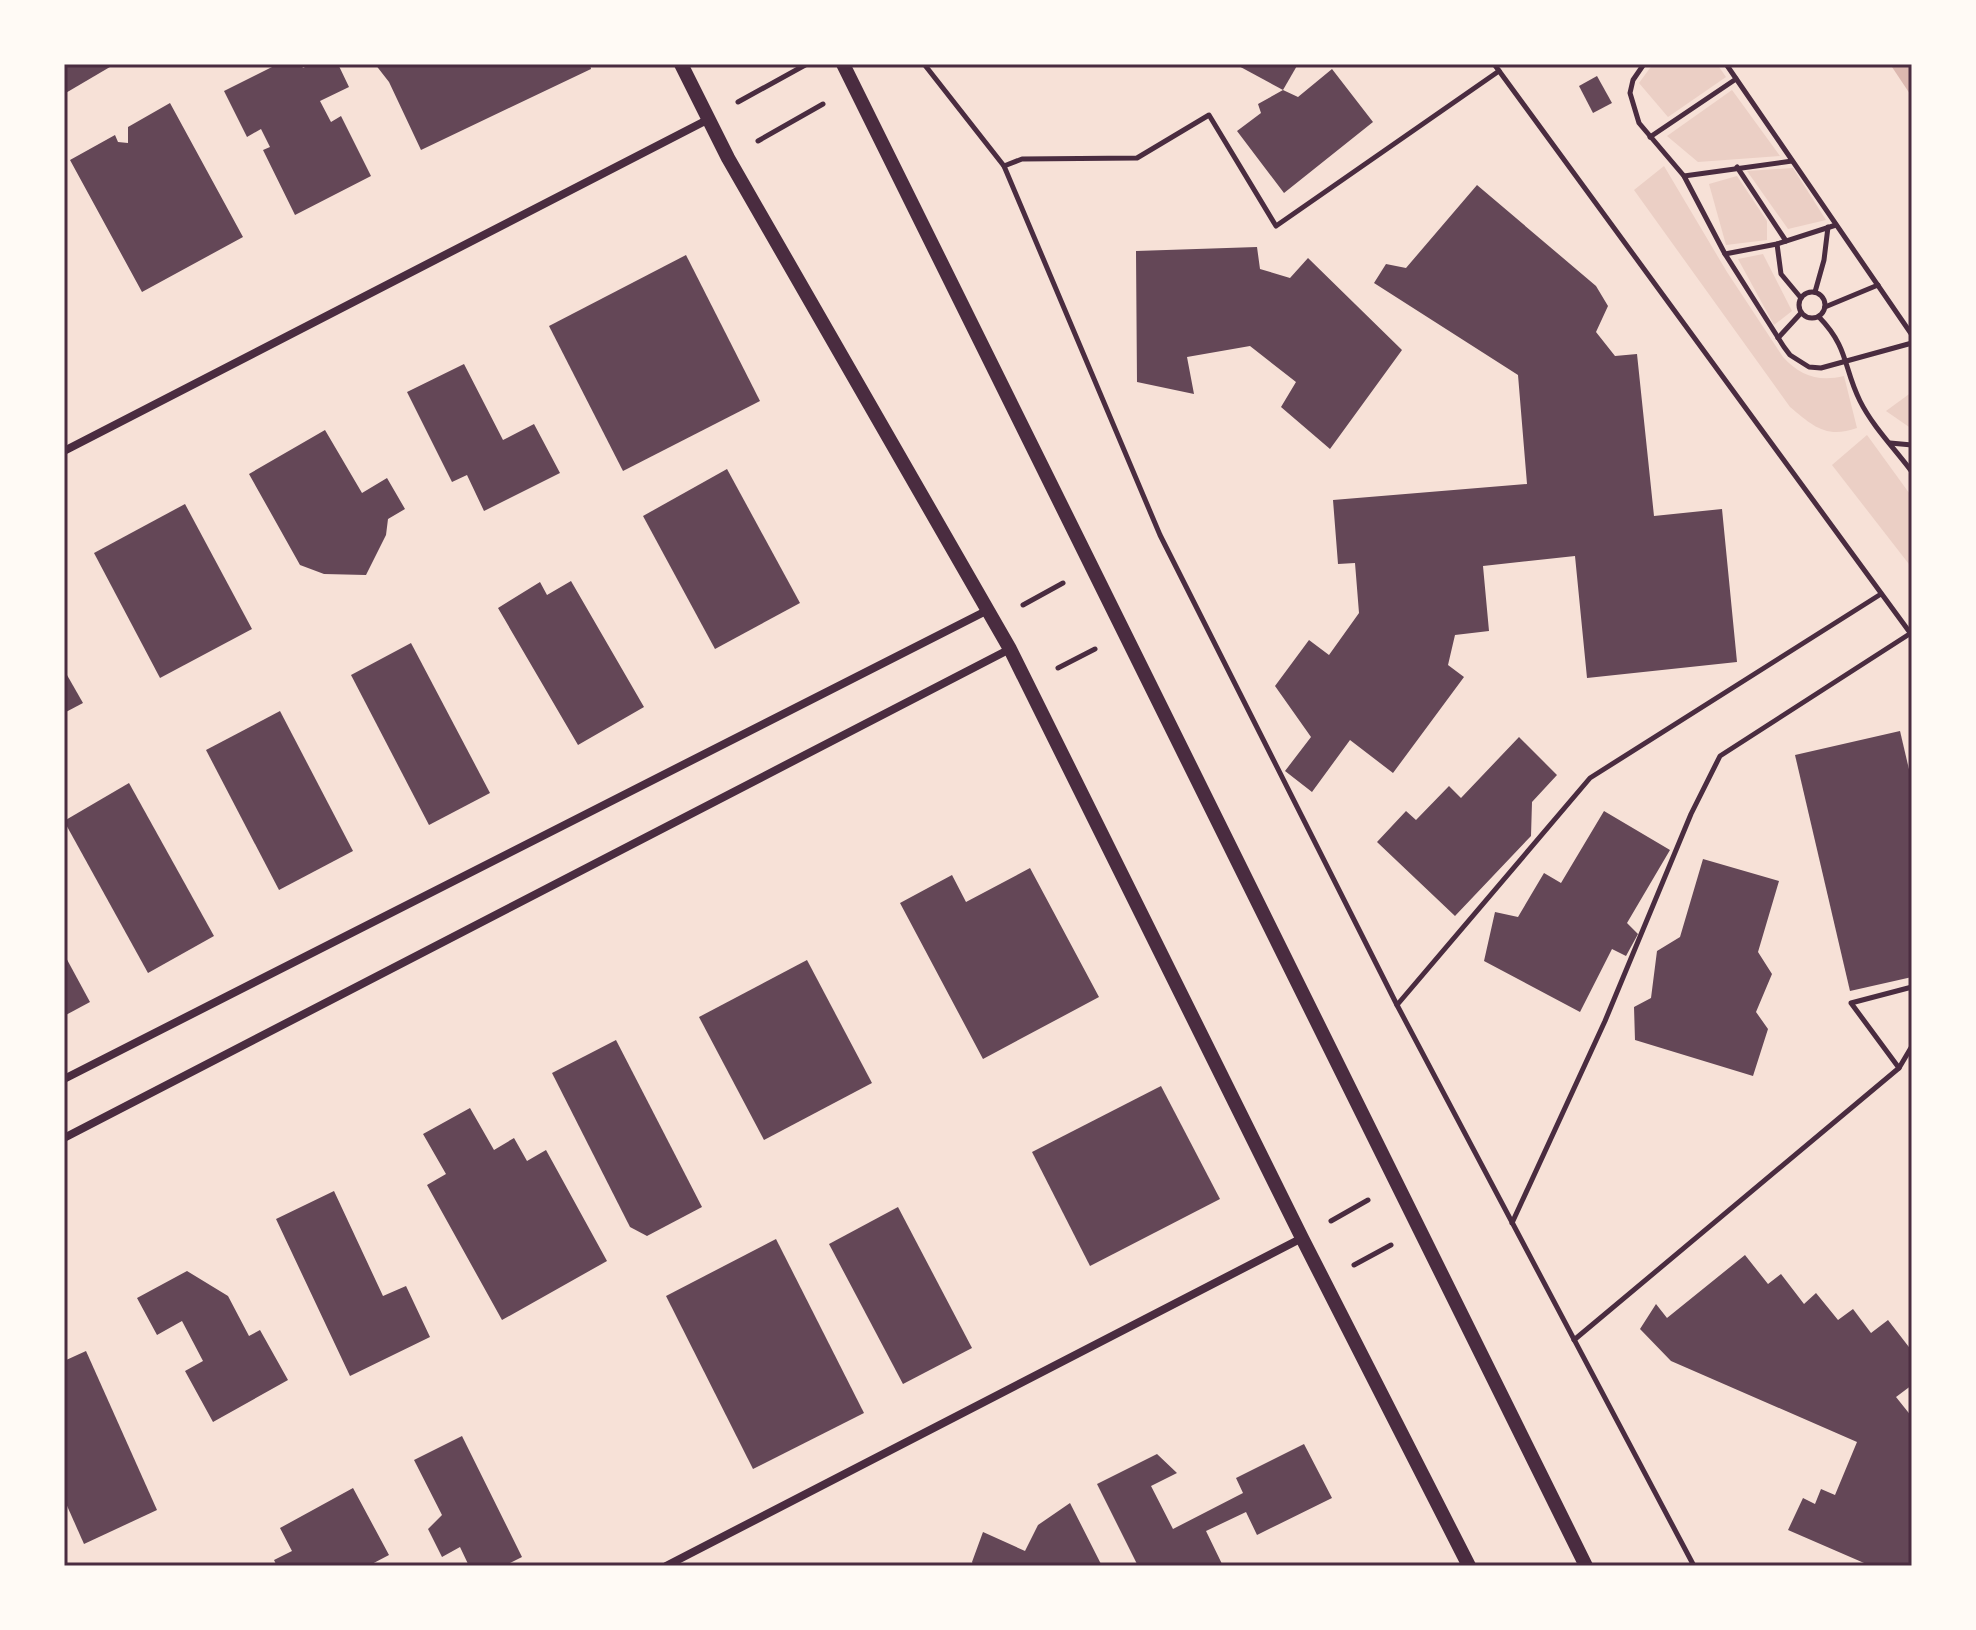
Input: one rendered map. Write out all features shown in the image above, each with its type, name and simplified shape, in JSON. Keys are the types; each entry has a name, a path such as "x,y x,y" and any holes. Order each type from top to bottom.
{"street":[{"path":"681,64 728,158 1010,649 1324,1282 1469,1566"},
{"path":"843,64 1586,1566"},
{"path":"64,451 709,119"},
{"path":"64,1079 992,615"},
{"path":"64,1138 1010,649"},
{"path":"666,1566 1302,1238"}],"path":[{"path":"709,119 807,64"},
{"path":"924,64 1004,166 1160,535 1397,1005 1694,1566"},
{"path":"1494,64 1911,634 1720,756 1691,814 1605,1021 1512,1223"},
{"path":"1644,64 1633,80 1630,93 1639,123 1684,176 1725,254 1790,355 1809,367 1821,368 1912,343"},
{"path":"1726,64 1912,335"},
{"path":"1004,166 1022,159 1137,158 1209,115 1276,226 1499,71"},
{"path":"1650,137 1736,79"},
{"path":"728,158 855,86"},
{"path":"1684,176 1792,161"},
{"path":"1737,167 1786,241"},
{"path":"1725,254 1777,244 1836,225"},
{"path":"1815,292 1824,260 1828,227"},
{"path":"1777,244 1781,274 1801,298"},
{"path":"1825,307 1821,295 1815,292 1807,292 1798,305 1801,313 1809,319 1819,317 1825,307 1878,285"},
{"path":"1778,338 1801,313"},
{"path":"1819,317 1836,337 1861,403 1912,472"},
{"path":"1890,443 1912,445"},
{"path":"992,615 1092,567"},
{"path":"1397,1005 1590,778 1881,594"},
{"path":"1027,684 1125,634"},
{"path":"1899,1068 1851,1003 1912,987"},
{"path":"1574,1340 1899,1068 1912,1046"},
{"path":"1302,1238 1397,1184"},
{"path":"1324,1282 1420,1229"}],"shaded area":[{"path":"1653,64 1717,64 1726,77 1668,117 1639,83"},
{"path":"1890,64 1912,64 1912,97"},
{"path":"1732,90 1780,156 1698,162 1667,136"},
{"path":"1664,166 1727,272 1783,357 1810,376 1844,376 1857,428 1837,432 1820,429 1790,407 1634,190"},
{"path":"1793,168 1826,220 1788,229 1747,171"},
{"path":"1737,176 1767,221 1767,240 1726,245 1709,184"},
{"path":"1763,254 1792,311 1774,325 1738,259"},
{"path":"1912,392 1912,429 1886,411"},
{"path":"1867,435 1912,497 1912,568 1832,465"}],"building":[{"path":"64,64 115,64 64,94"},
{"path":"278,64 301,64 303,68 311,64 338,64 349,87 320,101 331,122 341,116 371,176 295,215 263,150 270,147 261,129 247,137 224,91"},
{"path":"375,64 590,64 591,69 421,150 389,82"},
{"path":"1235,64 1298,64 1283,90"},
{"path":"1332,69 1373,122 1284,193 1237,131 1261,113 1258,104 1283,90 1298,97"},
{"path":"1597,76 1612,103 1593,113 1579,86"},
{"path":"170,103 243,237 142,292 70,160 115,135 118,142 128,143 128,127"},
{"path":"1477,185 1596,286 1608,306 1596,332 1615,356 1637,354 1654,516 1722,509 1737,662 1587,678 1575,556 1483,566 1489,631 1455,635 1448,665 1464,677 1393,773 1350,740 1312,792 1285,771 1311,737 1275,686 1309,640 1329,655 1359,613 1355,563 1338,564 1333,500 1527,484 1518,375 1374,283 1386,264 1406,268"},
{"path":"1257,247 1260,269 1290,278 1308,258 1402,350 1330,449 1281,407 1296,382 1250,346 1187,357 1194,394 1137,382 1136,251"},
{"path":"686,255 760,401 623,471 549,326"},
{"path":"464,364 503,440 534,424 560,473 484,511 467,475 452,482 407,392"},
{"path":"325,430 362,493 387,478 405,509 388,519 386,535 366,575 324,574 300,565 249,474"},
{"path":"727,469 800,603 715,649 643,516"},
{"path":"185,504 252,629 160,678 94,553"},
{"path":"571,581 644,707 578,745 498,608 540,582 547,595"},
{"path":"411,643 490,793 429,825 351,675"},
{"path":"67,675 83,703 64,713 64,676"},
{"path":"280,711 353,851 279,890 206,750"},
{"path":"1900,731 1912,782 1912,977 1850,991 1795,755"},
{"path":"1519,737 1557,775 1532,802 1531,836 1455,916 1377,842 1406,811 1416,820 1449,786 1461,798"},
{"path":"129,783 214,936 148,973 64,821"},
{"path":"1604,811 1670,850 1627,923 1638,934 1626,956 1612,949 1580,1012 1484,961 1495,912 1518,917 1544,873 1561,883"},
{"path":"1703,859 1779,881 1758,952 1772,974 1756,1012 1768,1029 1753,1076 1635,1040 1634,1007 1651,998 1657,951 1680,937"},
{"path":"1030,868 1099,997 983,1059 900,903 952,875 966,902"},
{"path":"64,954 90,1002 64,1016"},
{"path":"807,960 872,1083 764,1140 699,1017"},
{"path":"616,1040 702,1207 647,1236 630,1227 552,1073"},
{"path":"1161,1086 1220,1199 1090,1266 1032,1152"},
{"path":"470,1108 494,1150 514,1138 527,1161 546,1150 607,1261 502,1320 427,1185 446,1174 423,1134"},
{"path":"334,1191 383,1296 406,1286 430,1337 350,1376 276,1219"},
{"path":"898,1207 972,1348 903,1384 829,1244"},
{"path":"776,1239 864,1413 753,1469 666,1296"},
{"path":"1745,1255 1768,1284 1781,1274 1804,1304 1816,1293 1838,1320 1853,1309 1871,1333 1888,1320 1912,1351 1912,1385 1896,1397 1912,1417 1912,1566 1871,1566 1788,1530 1803,1498 1815,1504 1821,1489 1835,1495 1857,1442 1671,1361 1640,1329 1656,1304 1667,1318"},
{"path":"187,1271 228,1296 249,1336 260,1330 288,1380 213,1422 185,1371 203,1361 182,1321 157,1335 137,1298"},
{"path":"86,1351 157,1510 84,1544 64,1499 64,1361"},
{"path":"462,1436 522,1557 504,1566 469,1566 460,1547 442,1557 428,1529 442,1515 414,1460"},
{"path":"1304,1444 1332,1498 1257,1535 1246,1512 1206,1531 1223,1566 1138,1566 1097,1484 1157,1454 1177,1473 1151,1486 1173,1529 1243,1493 1236,1478"},
{"path":"353,1488 389,1555 368,1566 277,1566 274,1560 292,1551 280,1528"},
{"path":"1070,1503 1102,1566 974,1566 972,1562 983,1532 1025,1551 1038,1525"}]}
